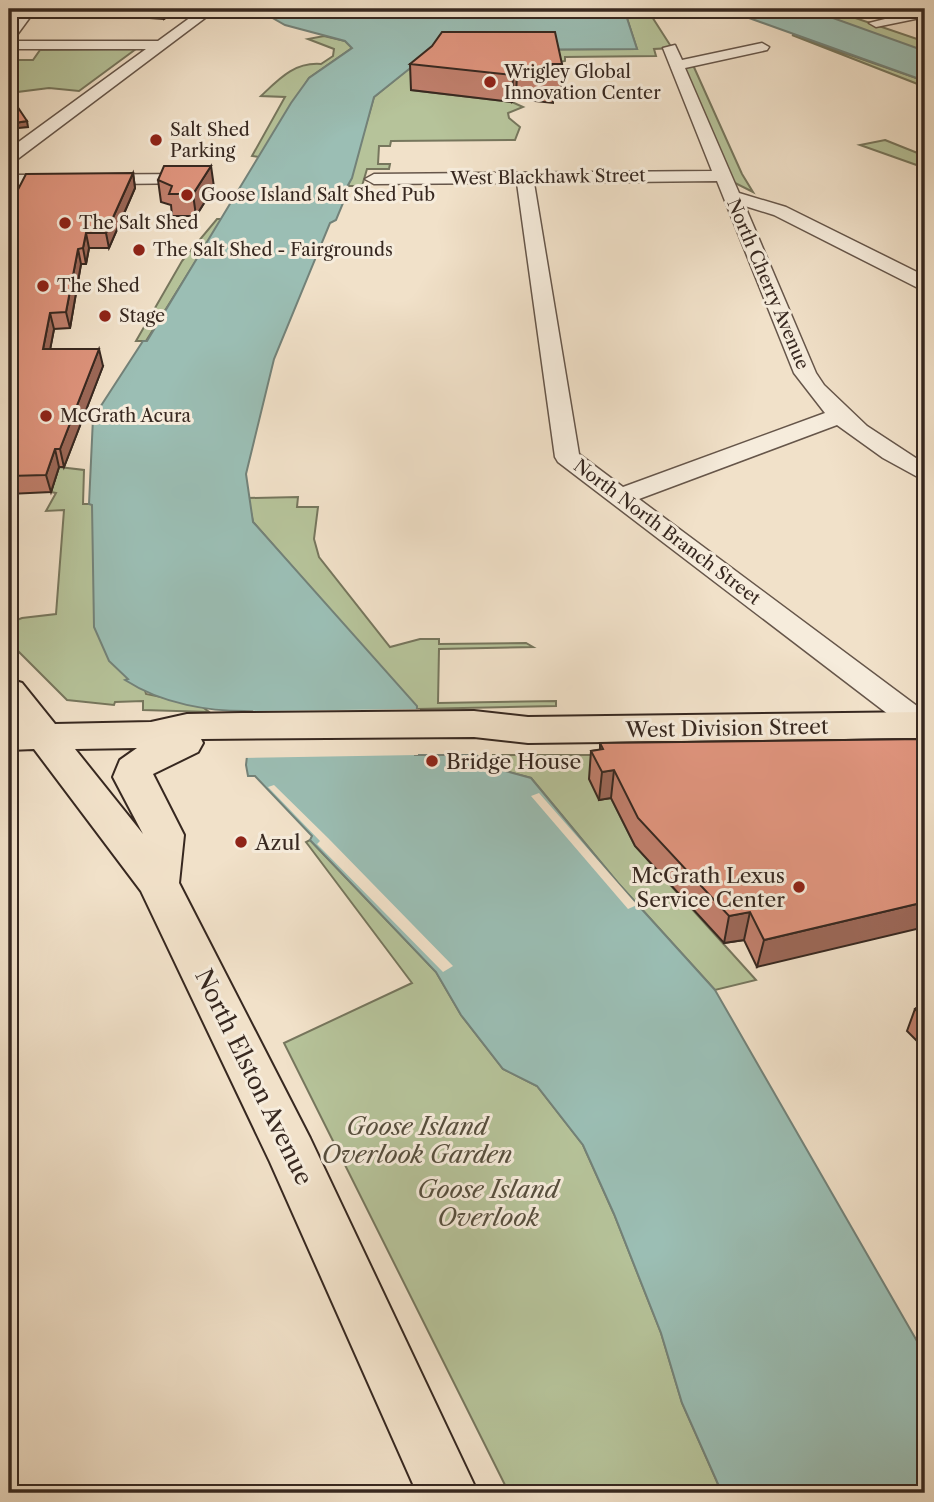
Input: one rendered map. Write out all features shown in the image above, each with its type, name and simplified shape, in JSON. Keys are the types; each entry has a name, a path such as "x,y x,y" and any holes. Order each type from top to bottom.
{"main road":[{"name":"North Elston Avenue","path":"9,691 28,737 158,883 292,1154 448,1493"},
{"name":"West Division Street","path":"28,737 167,739 240,734 419,732 475,740 528,730 924,726"},
{"path":"158,883 163,831 134,786 132,776 140,761 167,739"}],"street":[{"path":"9,36 29,9"},
{"path":"9,157 210,9"},
{"path":"876,23 925,13"},
{"path":"9,45 161,45"},
{"path":"677,65 762,47"},
{"name":"North Cherry Avenue","path":"670,48 805,373 841,416 867,438 925,474"},
{"name":"West Blackhawk Street","path":"374,179 525,178 727,186 925,284"},
{"name":"North North Branch Street","path":"525,178 568,457 924,726"},
{"path":"9,180 204,179"},
{"path":"620,497 841,416"}],"green space":[{"path":"624,9 647,9 672,48 654,49 656,56 565,57 565,61 411,90 512,102 523,107 508,113 509,118 520,127 515,140 391,141 390,146 379,146 378,164 390,164 389,169 367,169 362,186 348,186 374,97 432,50 637,49"},
{"path":"808,9 829,9 923,41 925,53"},
{"path":"792,35 925,81 925,89 915,83"},
{"path":"324,36 345,41 352,48 309,78 266,149 259,157 252,156 285,97 261,96 295,69 321,64 333,56 334,49 308,39"},
{"path":"136,49 79,91 49,88 9,93 9,60 33,60 40,50"},
{"path":"693,65 742,174 753,192 733,182 684,67"},
{"path":"885,140 925,156 925,168 860,145"},
{"path":"217,219 222,219 146,341 136,341 182,261"},
{"path":"59,467 84,470 83,504 92,504 146,694 200,705 209,712 143,710 143,701 115,702 114,705 67,700 9,642 9,623 22,618 56,614 64,510 46,511 56,493 51,492"},
{"path":"298,497 297,507 318,507 314,539 319,557 390,647 420,639 439,639 439,644 526,643 533,647 439,649 438,703 556,701 556,706 417,709 253,522 248,498"},
{"path":"493,755 604,755 599,799 611,798 635,846 756,980 715,990 618,883 531,778 494,768"},
{"name":"Goose Island Overlook","path":"310,840 436,972 461,1015 503,1069 537,1086 583,1145 614,1214 661,1333 682,1403 722,1493 509,1493 284,1043 412,983 306,842"}],"water":[{"path":"257,9 624,9 637,49 433,50 374,97 352,178 343,194 346,196 336,220 330,223 274,359 246,474 253,522 417,706 415,755 476,755 494,768 531,778 618,883 715,990 925,1355 925,1493 722,1493 682,1403 661,1333 614,1214 583,1145 537,1086 503,1069 461,1015 436,972 310,840 312,836 255,776 248,776 246,765 252,711 203,708 170,701 125,680 128,679 109,661 94,627 92,505 89,504 93,418 143,341 147,341 291,103 309,78 352,48 345,41 285,25"},
{"path":"724,9 808,9 925,51 925,81"}],"pier":[{"path":"420,709 418,755 243,758 249,715 243,715 244,711"},
{"path":"274,785 453,966 443,972 317,844 320,841 268,787"},
{"path":"539,793 637,905 628,909 531,796"}],"building":[{"path":"442,32 555,32 562,64 552,64 554,76 517,72 513,75 410,64 432,46"},
{"path":"13,100 27,121 9,124 9,101"},
{"path":"164,166 211,166 193,194 169,194 172,186 158,180"},
{"path":"133,173 106,233 86,233 83,248 78,249 66,312 50,313 43,349 99,349 60,449 55,449 46,475 9,476 9,207 26,174"},
{"name":"McGrath Lexus Service Center","path":"925,739 925,902 764,940 750,912 729,916 638,818 614,770 602,772 591,751 603,749 600,743"},
{"path":"925,1003 925,1020 915,1009"}],"place":[{"name":"Wrigley Global Innovation Center","path":"490,82"},
{"name":"Salt Shed Parking","path":"156,140"},
{"name":"Goose Island Salt Shed Pub","path":"187,195"},
{"name":"The Salt Shed","path":"65,223"},
{"name":"The Salt Shed - Fairgrounds","path":"139,250"},
{"name":"The Shed","path":"43,286"},
{"name":"Stage","path":"105,316"},
{"name":"McGrath Acura","path":"46,416"},
{"name":"Bridge House","path":"432,761"},
{"name":"Azul","path":"241,842"},
{"name":"McGrath Lexus Service Center","path":"799,887"}],"park label":[{"name":"Goose Island Overlook Garden","path":"417,1140"}]}
